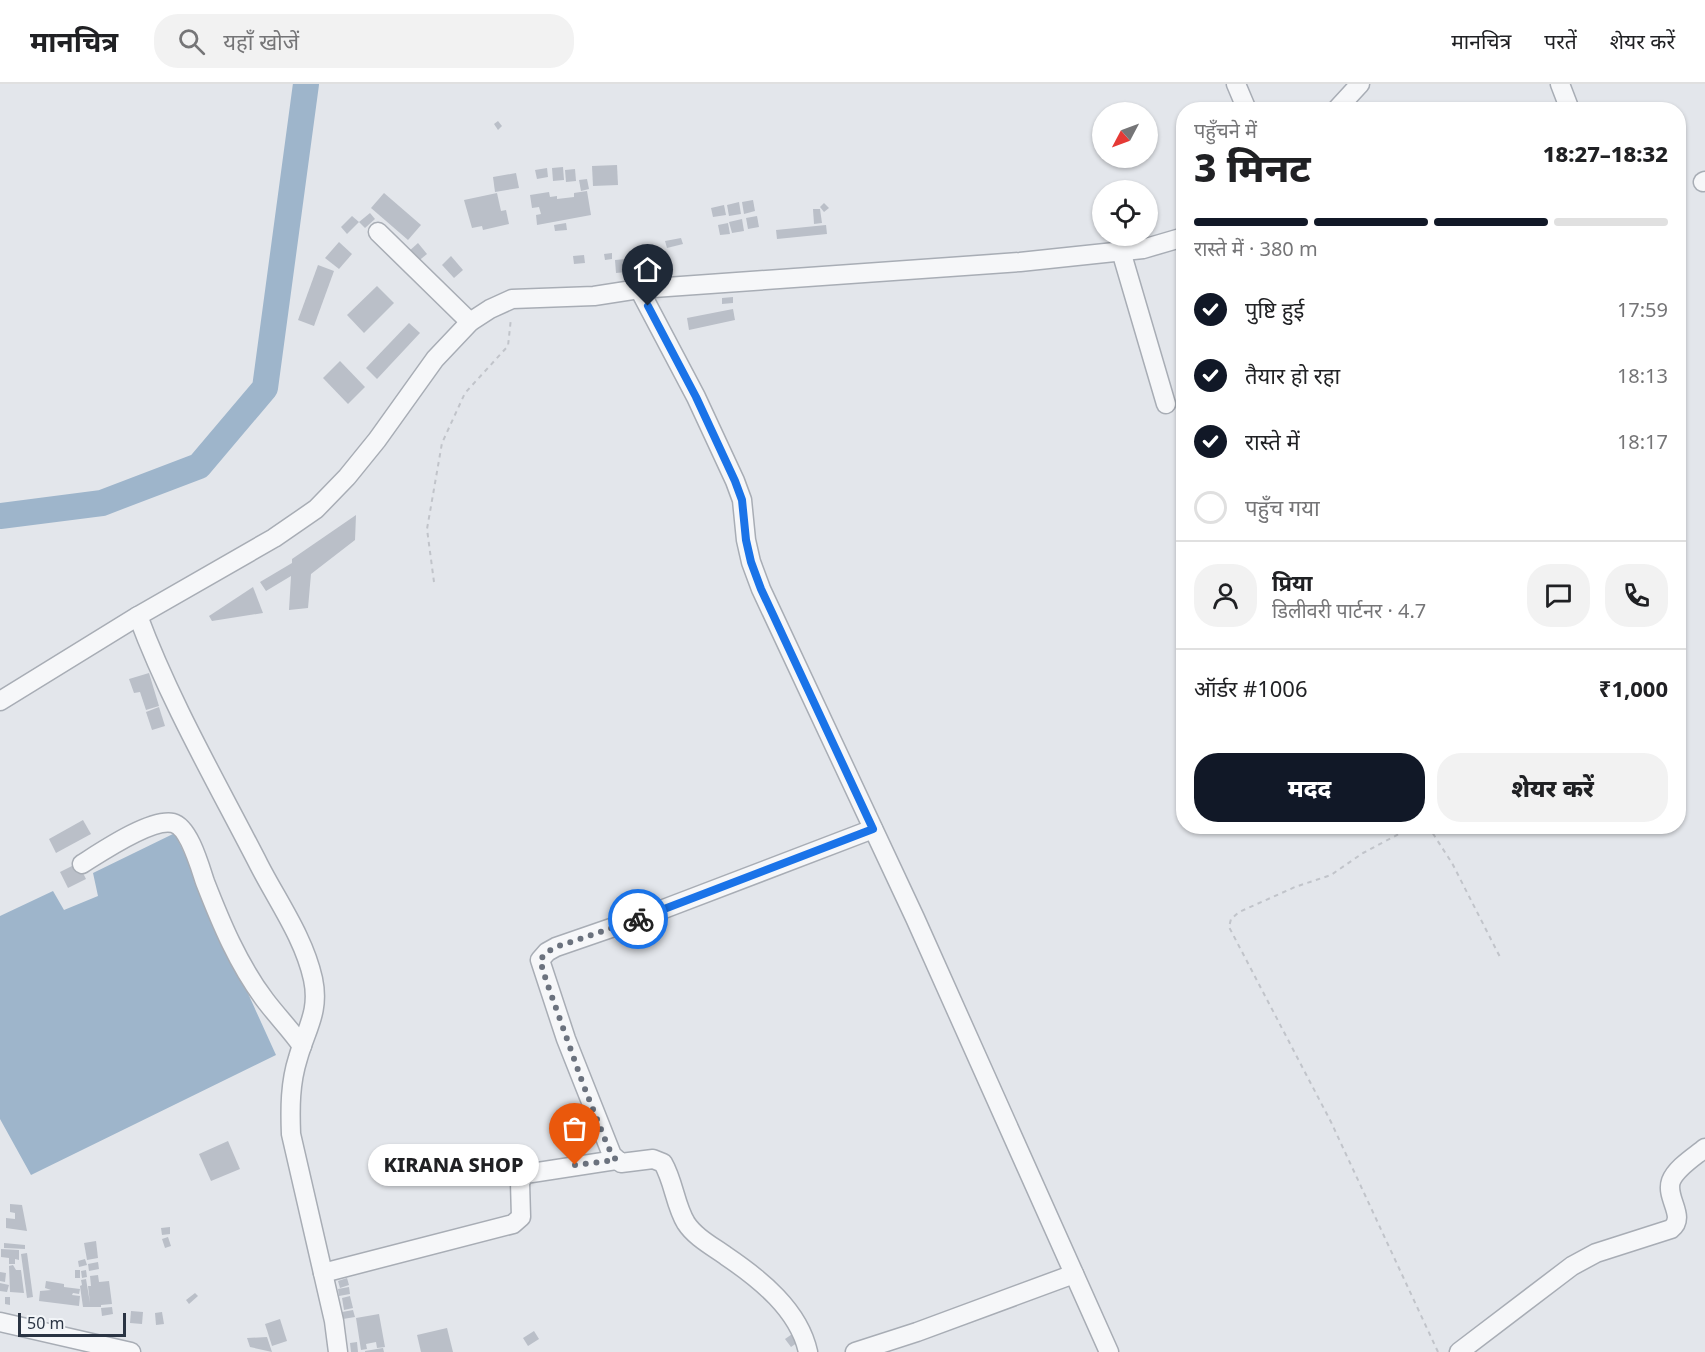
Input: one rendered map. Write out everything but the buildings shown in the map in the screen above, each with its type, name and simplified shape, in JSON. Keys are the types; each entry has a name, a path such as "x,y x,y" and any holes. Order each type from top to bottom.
{"street":[{"path":"1236,84 1244,102"},
{"path":"1343,102 1360,84"},
{"path":"1560,84 1567,102"},
{"path":"378,232 470,322"},
{"path":"0,701 138,616 274,538 316,509 347,477 377,440 435,359 470,322 512,299 594,296 639,289 1020,262 1143,249 1176,239"},
{"path":"1121,251 1166,404"},
{"path":"639,289 696,397 735,481 742,500 751,562 761,589 873,829 1109,1352"},
{"path":"138,616 151,650 184,719 300,939 314,981 314,1017 302,1046 292,1082 291,1134 334,1321 338,1352"},
{"path":"82,864 140,831 164,823 180,826 189,841 223,928 239,960 265,1001 302,1046"},
{"path":"616,1160 608,1147 566,1039 541,966 540,960 543,955 556,947 640,918 873,829"},
{"path":"1460,1352 1572,1266 1596,1253 1676,1226 1678,1219 1670,1183 1674,1176 1705,1148"},
{"path":"323,1273 513,1224 521,1217 519,1182 525,1174 616,1160 629,1163 653,1159 663,1163 686,1223 696,1234 732,1261 789,1311 799,1326 808,1352"},
{"path":"855,1352 917,1332 1074,1274"},
{"path":"0,1322 74,1346 131,1352"}],"path":[{"path":"434,582 427,529 442,443 465,393 508,346 512,299"},
{"path":"1398,834 1363,853 1331,875 1288,890 1239,912 1231,919 1229,927 1331,1122 1438,1352"},
{"path":"1433,834 1452,863 1500,957"}],"water":[{"path":"175,833 276,1055 31,1175 0,1119 0,916 53,891 64,910 98,896 93,873"}],"waterway":[{"path":"0,516 102,503 199,466 265,388 306,84"}],"way so far":[{"path":"575,1165 616,1160 608,1147 583,1084 540,960 543,955 556,947 638,919"}],"place":[{"name":"KIRANA SHOP","path":"575,1165"}],"route":[{"path":"638,919 873,829 761,589 751,562 742,500 735,481 696,397 648,306"}]}
